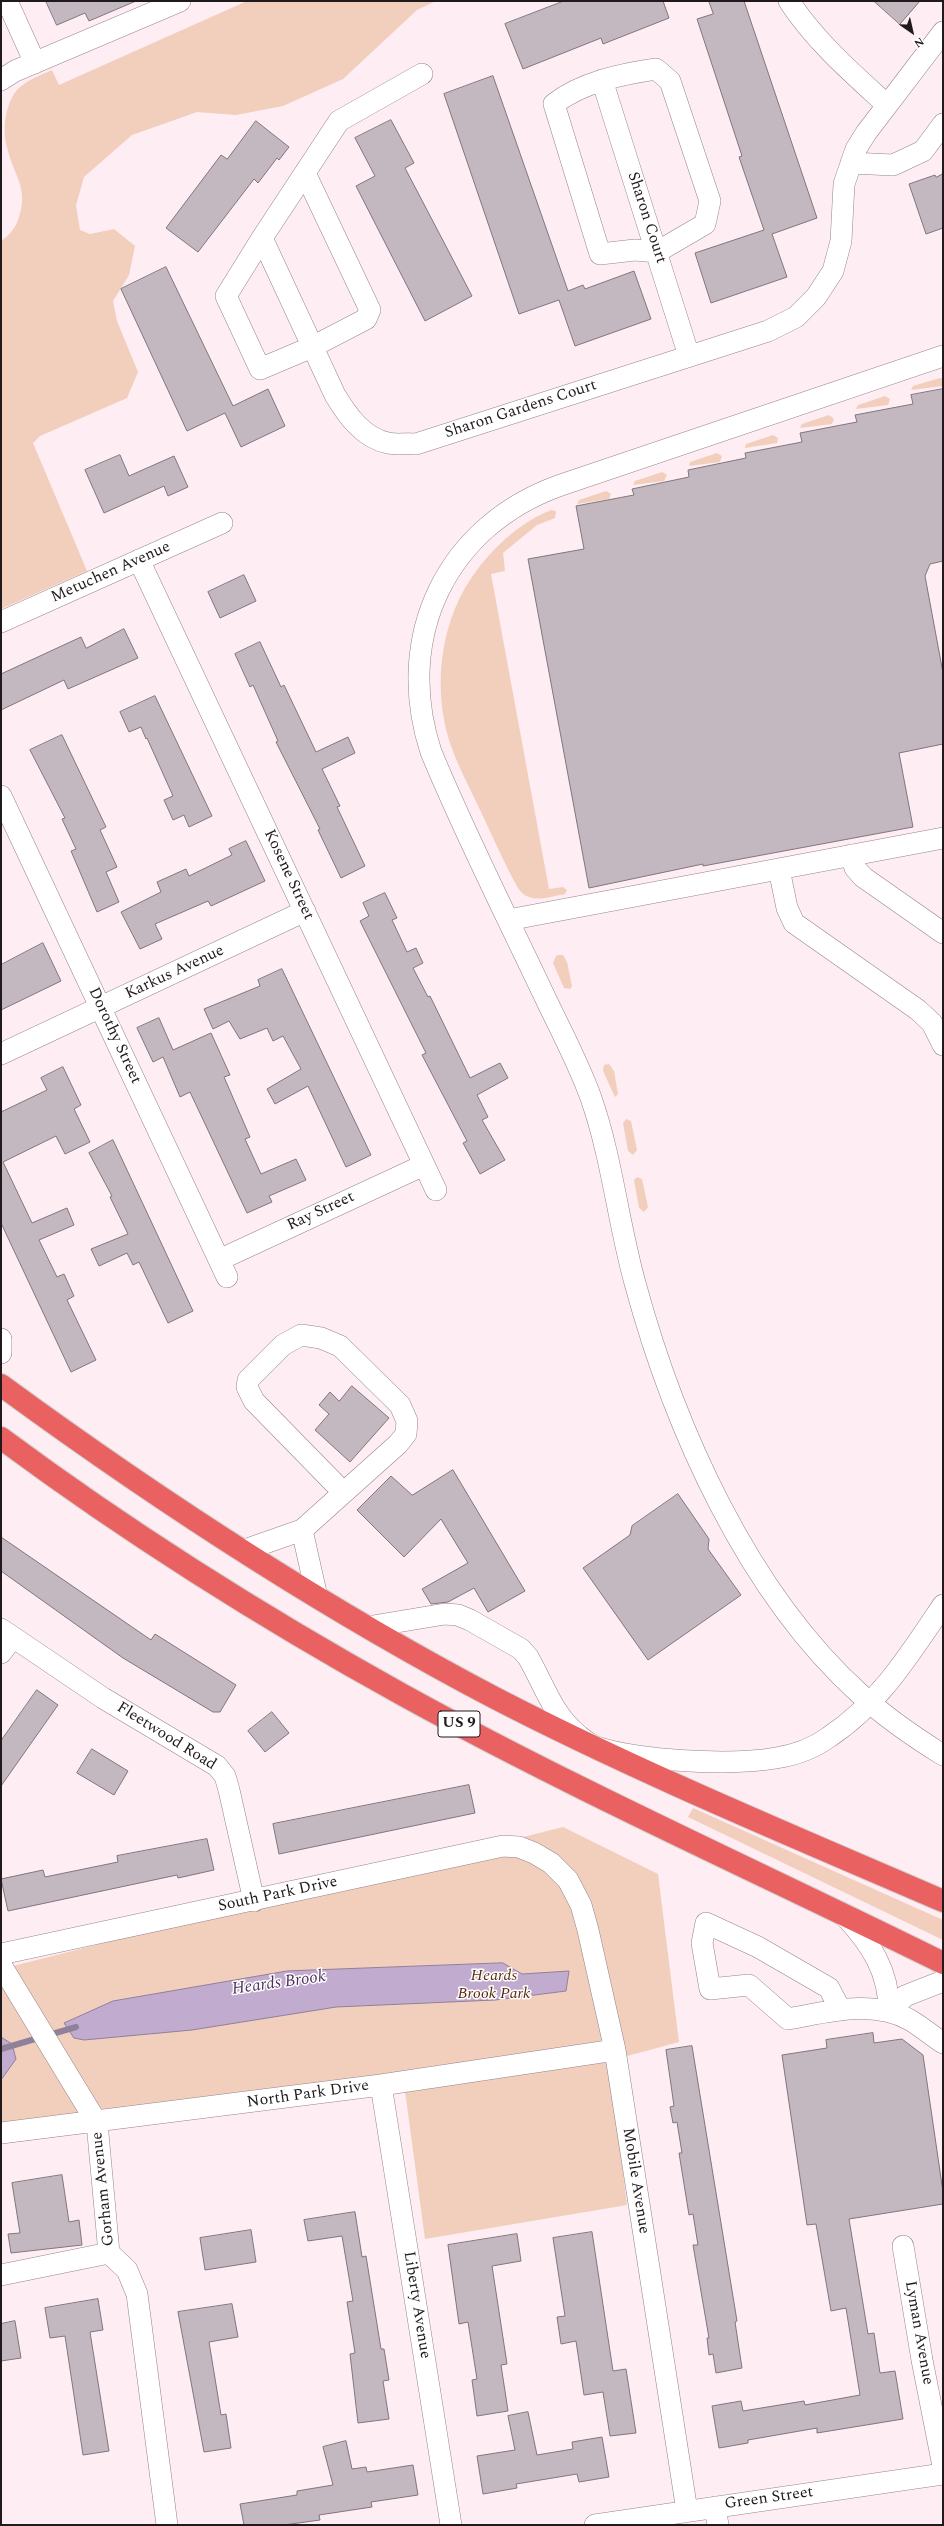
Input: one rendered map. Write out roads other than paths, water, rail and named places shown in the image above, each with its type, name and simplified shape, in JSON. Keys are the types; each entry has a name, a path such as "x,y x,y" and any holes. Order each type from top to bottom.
{"highway":[{"name":"US 9","path":"1,1385 119,1470 242,1551 367,1627 495,1698 595,1746 943,1901"},
{"name":"US 9","path":"1,1438 148,1540 339,1658 538,1765 943,1963"}],"street":[{"path":"7,1 35,63"},
{"path":"1,80 35,63 180,1"},
{"path":"789,1 801,19 845,66 887,105"},
{"name":"Sharon Gardens Court","path":"262,238 312,347 347,416 366,434 388,443 416,444 768,331 796,317 816,298 833,271 841,241 844,184 851,163 863,137 943,32"},
{"path":"656,69 664,74 670,81 710,201 705,224 656,252 635,250 600,254 554,104 562,98 602,80 656,69"},
{"path":"304,173 370,310 366,319 312,347 260,369 226,296 262,238 304,173 339,120 422,74"},
{"name":"Sharon Court","path":"602,80 689,356"},
{"path":"851,163 893,165 923,151 943,124"},
{"path":"943,356 537,494 495,519 467,546 446,577 430,613 420,664 420,708 430,752 592,1102 605,1147 625,1245 640,1302 669,1389 698,1457 732,1528 761,1574 823,1656 870,1703 907,1732 943,1755"},
{"name":"Metuchen Avenue","path":"1,622 222,523"},
{"name":"Kosene Street","path":"139,560 436,1190"},
{"name":"Dorothy Street","path":"1,796 223,1268"},
{"path":"508,920 943,838"},
{"path":"851,855 855,868 863,877 943,933"},
{"path":"780,869 787,908 794,923 918,1010 932,1023 943,1045"},
{"name":"Karkus Avenue","path":"1,1054 305,912"},
{"name":"Ray Street","path":"223,1268 424,1164"},
{"path":"242,1551 302,1530 398,1444 406,1434 407,1421 400,1405 340,1346 321,1338 301,1335 283,1345 248,1380 247,1387 254,1401 343,1492"},
{"path":"1,1339 1,1353"},
{"path":"302,1530 317,1597"},
{"path":"367,1627 445,1614 458,1615 470,1620 521,1649 528,1657 558,1714 568,1726 595,1746 671,1758 740,1762 778,1758 805,1750 828,1738 870,1703 894,1678 943,1606"},
{"name":"Fleetwood Road","path":"5,1640 217,1766 225,1776 229,1790 254,1901"},
{"name":"South Park Drive","path":"1,1954 254,1901 504,1846 519,1847 551,1863"},
{"name":"Mobile Avenue","path":"551,1863 568,1880 581,1905 615,2050 687,2511"},
{"path":"842,1913 870,1945 878,1960 888,1988 889,2011"},
{"path":"840,2009 829,1988 758,1947 706,1923 702,1943 710,1989 750,1985 788,2019 840,2009 889,2011 910,2020 943,2045"},
{"name":"Gorham Avenue","path":"1,1965 97,2123 109,2253 127,2270 137,2294 167,2525"},
{"path":"889,2011 910,1994 943,1981"},
{"name":"North Park Drive","path":"1,2133 97,2123 381,2085 615,2050"},
{"name":"Liberty Avenue","path":"381,2085 451,2525"},
{"name":"Lyman Avenue","path":"903,2246 922,2360 943,2466"},
{"path":"1,2275 109,2253"},
{"name":"Green Street","path":"595,2525 687,2511 716,2516 943,2474"}],"water":[{"path":"503,1963 522,1974 569,1971 566,1991 495,2000 336,2007 192,2030 84,2040 74,2038 64,2023 113,2001 287,1971"},
{"path":"1,2037 12,2044 16,2059 1,2080"}],"waterway":[{"name":"Heards Brook","path":"1,2049 76,2027"}],"park label":[{"name":"Heards Brook Park","path":"494,1986"}]}
